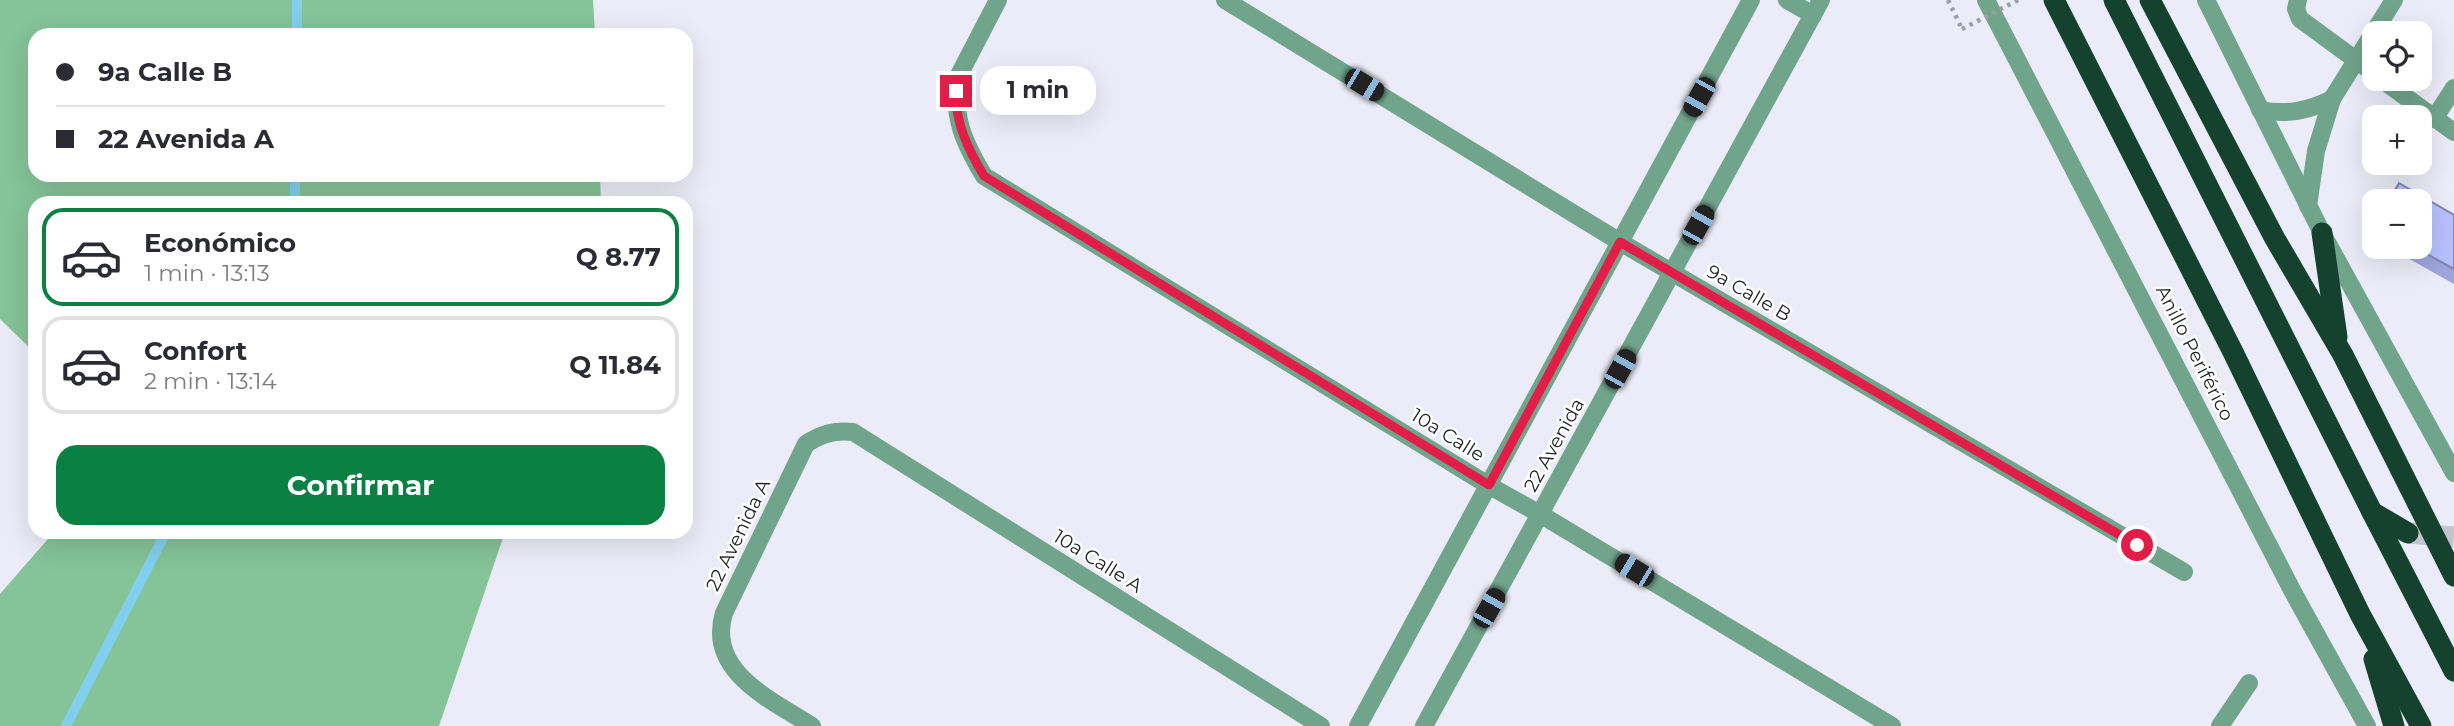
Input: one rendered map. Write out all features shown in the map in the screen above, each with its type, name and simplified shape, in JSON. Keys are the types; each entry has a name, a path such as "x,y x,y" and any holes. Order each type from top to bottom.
{"highway":[{"name":"Anillo Periférico","path":"2054,0 2233,352 2360,614 2421,726"},
{"path":"2150,0 2274,237 2339,349 2454,576"},
{"path":"2118,4 2454,671"},
{"path":"2322,233 2339,349"},
{"path":"2372,512 2408,533"},
{"path":"2360,614 2394,726"}],"street":[{"name":"10a Calle","path":"998,0 958,77 956,91 956,112 961,130 984,176 1489,485 1892,726"},
{"name":"9a Calle B","path":"1225,0 1620,242 2184,572"},
{"name":"22 Avenida","path":"1358,726 1751,0"},
{"path":"1787,0 1817,7"},
{"name":"Anillo Periférico","path":"1986,0 2280,567 2367,726"},
{"path":"2206,0 2322,233 2454,473"},
{"path":"2298,0 2296,9 2300,19 2362,64"},
{"path":"2308,206 2316,151 2332,99 2394,0"},
{"name":"22 Avenida","path":"1424,726 1817,7"},
{"path":"2434,120 2454,88"},
{"path":"2397,91 2454,132"},
{"path":"2260,110 2297,112 2332,99"},
{"name":"22 Avenida A","path":"813,726 751,687 729,665 720,629 724,613 806,444 828,432 853,432"},
{"name":"10a Calle A","path":"853,432 1321,726"},
{"path":"2220,726 2249,684"}],"path":[{"path":"1948,0 1962,29 2018,0"}],"green space":[{"path":"0,0 593,0 595,28 28,28 28,182 600,182 601,196 28,196 28,346 0,319"},
{"path":"48,539 503,539 439,726 0,726 0,594"}],"building":[{"path":"2399,183 2409,189 2396,189"},
{"path":"2432,202 2454,215 2454,269 2432,257"}],"waterway":[{"path":"297,0 297,28"},
{"path":"295,182 295,196"},
{"path":"66,726 162,539"}],"tunnel":[{"path":"2408,533 2454,537"}],"route":[{"path":"956,91 956,112 961,130 984,176 1489,485 1620,242 2137,545"}]}
